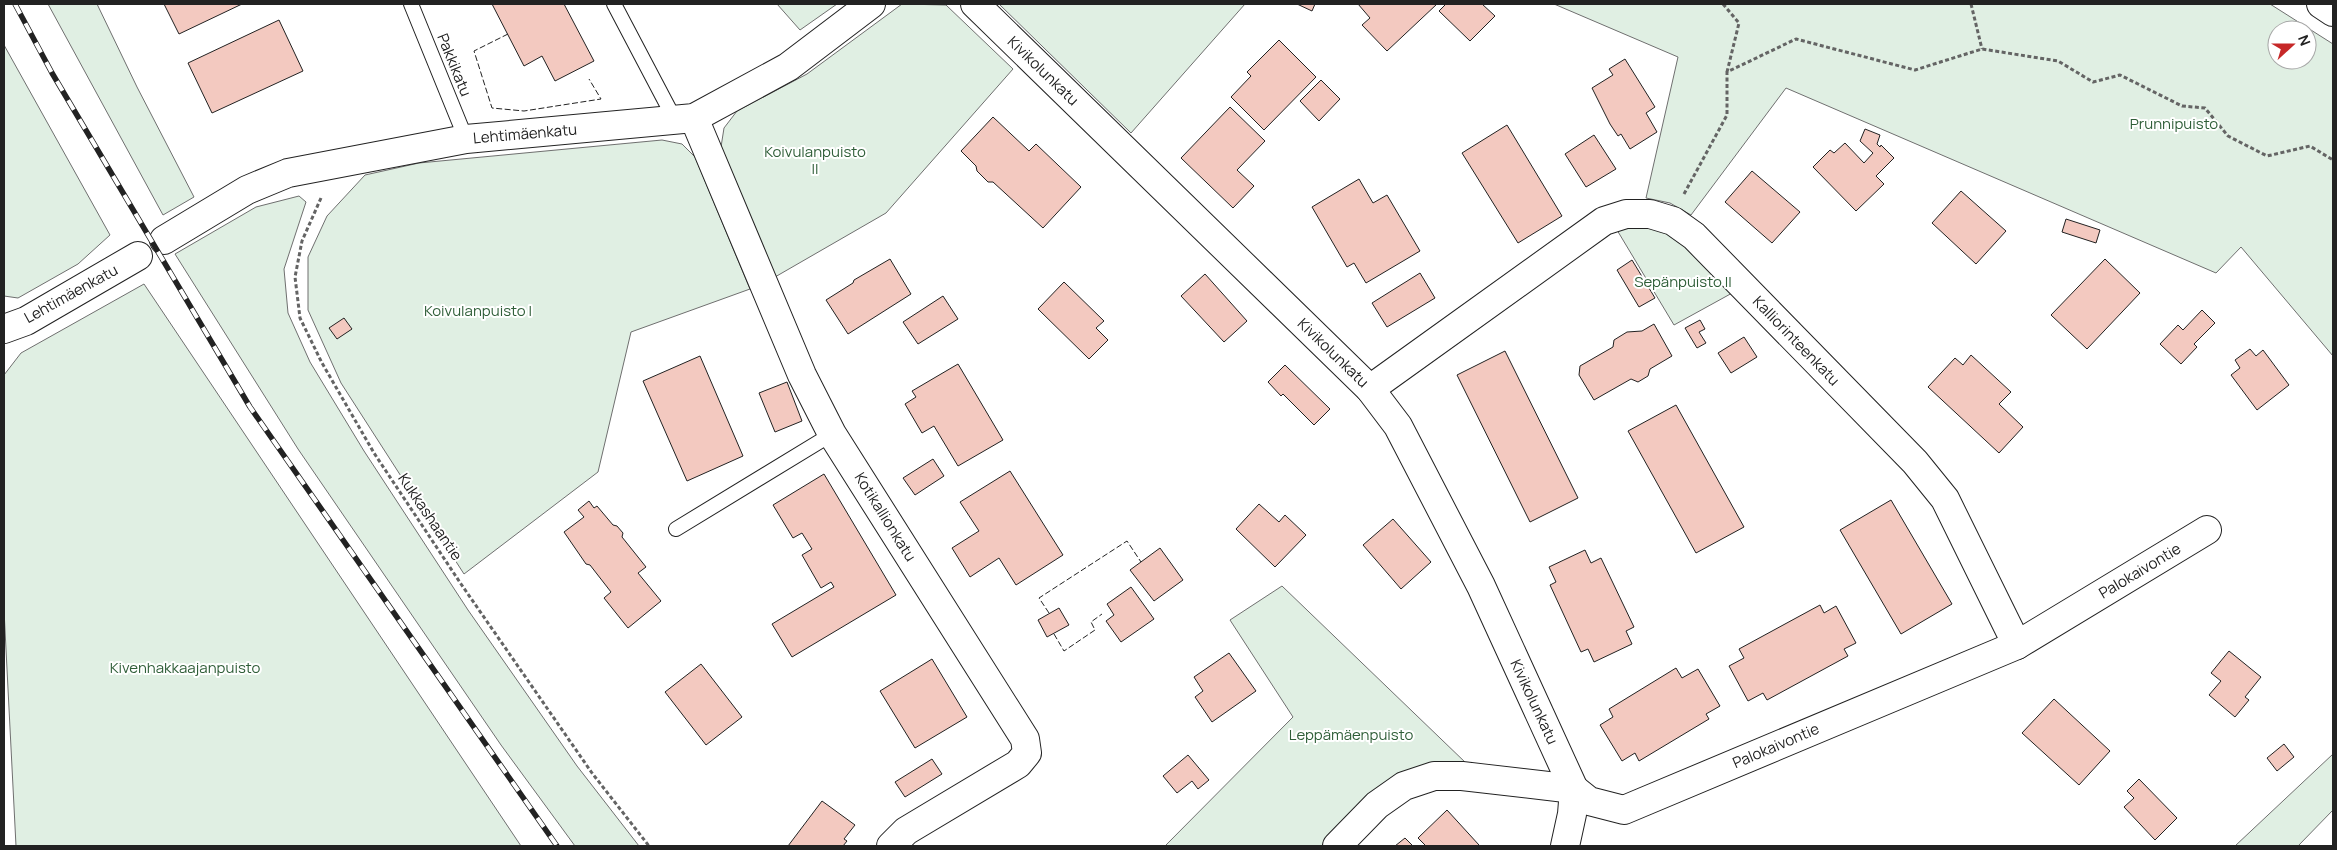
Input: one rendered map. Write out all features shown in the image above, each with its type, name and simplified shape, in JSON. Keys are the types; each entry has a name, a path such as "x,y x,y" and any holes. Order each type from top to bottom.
{"street":[{"name":"Lehtimäenkatu","path":"164,240 247,190 288,173 318,166 466,139 685,119 788,67 871,4"},
{"name":"Kivikolunkatu","path":"975,4 1370,389 1398,426 1481,586 1574,789"},
{"path":"2321,4 2333,12"},
{"name":"Kotikallionkatu","path":"685,119 802,375 832,434 1025,738 1027,753 1018,764 906,832 891,846"},
{"name":"Kalliorinteenkatu","path":"1370,389 1604,221 1626,214 1650,214 1674,221 1694,236 1800,344 1915,462 1946,499 2017,645"},
{"name":"Lehtimäenkatu","path":"4,329 26,320 138,256"},
{"name":"Palokaivontie","path":"1337,846 1377,805 1404,786 1434,776 1462,776 1574,789 1589,801 1624,810 2017,645 2207,530"},
{"path":"1565,846 1572,814 1574,789"}],"lane":[{"name":"Pakkikatu","path":"411,4 466,139"},
{"path":"614,4 685,119"},
{"path":"676,529 832,434"}],"path":[{"path":"1674,221 1682,198 1727,115 1727,72 1739,23 1723,4"},
{"path":"1971,4 1982,49"},
{"path":"1727,72 1796,39 1915,70 1982,49 2058,61 2093,82 2120,75 2182,106 2205,108 2228,136 2267,156 2310,146 2333,160"},
{"name":"Kukkashaantie","path":"318,166 321,201 302,241 295,277 300,318 317,354 374,453 461,584 592,772 649,846"}],"green space":[{"path":"48,4 97,4 137,87 194,197 163,215"},
{"path":"777,4 837,4 800,30"},
{"name":"Koivulanpuisto II","path":"902,4 946,5 1013,69 886,213 775,277 721,147 724,128 737,111 807,74"},
{"path":"999,4 1245,4 1131,133"},
{"name":"Prunnipuisto","path":"1554,4 2270,4 2295,20 2267,20 2267,70 2317,70 2317,34 2333,44 2333,356 2241,247 2216,273 1786,88 1691,215 1670,203 1646,198 1678,57"},
{"path":"4,45 110,235 78,264 18,298 4,296"},
{"name":"Koivulanpuisto I","path":"662,140 682,144 695,157 750,289 631,332 598,472 464,574 341,383 308,310 308,257 327,216 365,175 419,163"},
{"path":"299,196 306,202 284,269 288,313 310,362 364,451 468,610 577,766 639,846 575,846 501,745 298,449 175,254 256,207"},
{"name":"Sepänpuisto II","path":"1633,221 1675,234 1734,292 1674,325 1614,225"},
{"name":"Kivenhakkaajanpuisto","path":"144,284 521,846 16,846 4,610 4,375 21,353"},
{"name":"Leppämäenpuisto","path":"1282,586 1467,764 1376,792 1321,846 1165,846 1293,717 1230,620"},
{"path":"2333,754 2333,810 2298,846 2235,846"}],"building":[{"path":"164,4 242,4 179,34"},
{"path":"492,4 564,4 594,61 555,81 542,56 524,66"},
{"path":"1297,4 1315,4 1312,11"},
{"path":"1358,4 1437,4 1387,51 1362,25 1370,18"},
{"path":"1446,4 1482,4 1495,16 1470,41 1439,11"},
{"path":"279,20 303,71 212,113 188,63"},
{"path":"1279,40 1316,77 1264,130 1231,97 1251,76 1247,72"},
{"path":"1625,59 1655,107 1646,113 1657,132 1630,149 1621,134 1618,136 1610,124 1592,88 1613,75 1609,69"},
{"path":"1321,80 1340,99 1319,121 1300,101"},
{"path":"1230,107 1265,141 1237,170 1254,186 1233,208 1181,158"},
{"path":"993,117 1029,151 1036,144 1081,187 1043,228 993,182 988,182 961,151"},
{"path":"1507,125 1562,216 1518,243 1462,153"},
{"path":"1865,129 1880,135 1877,144 1880,147 1881,145 1894,158 1876,176 1884,184 1856,211 1813,167 1830,150 1834,153 1845,143 1864,163 1873,153 1860,141"},
{"path":"1594,135 1616,169 1586,187 1565,154"},
{"path":"1752,171 1800,212 1772,243 1725,202"},
{"path":"1359,179 1373,203 1387,195 1420,251 1366,283 1354,263 1347,267 1312,207"},
{"path":"1961,191 2006,231 1976,264 1932,223"},
{"path":"2066,219 2100,230 2096,243 2062,232"},
{"path":"890,259 911,294 848,334 826,300 853,283 854,280"},
{"path":"2105,259 2140,293 2087,349 2051,315"},
{"path":"1632,260 1655,298 1639,307 1617,270"},
{"path":"1420,273 1435,298 1387,327 1372,303"},
{"path":"1205,274 1247,321 1224,342 1181,296"},
{"path":"1064,282 1104,321 1096,328 1108,340 1089,359 1038,309"},
{"path":"943,296 958,319 918,344 903,322"},
{"path":"2202,310 2215,323 2194,344 2197,347 2181,364 2160,344 2178,325 2183,330"},
{"path":"344,318 352,329 337,339 329,328"},
{"path":"1700,320 1705,329 1699,332 1706,343 1697,348 1685,328"},
{"path":"1654,324 1672,356 1650,369 1648,376 1638,382 1631,379 1594,400 1579,375 1580,366 1613,347 1614,340 1627,332 1642,331"},
{"path":"1744,337 1757,357 1731,373 1718,353"},
{"path":"2250,349 2256,356 2263,350 2289,385 2257,410 2231,375 2240,368 2235,360"},
{"path":"1505,351 1578,498 1530,522 1457,375"},
{"path":"1971,355 2011,392 1999,404 2023,427 1999,453 1928,387 1955,358 1963,365"},
{"path":"700,356 743,456 687,481 643,381"},
{"path":"958,364 1003,440 958,466 934,426 922,433 905,404 916,397 912,391"},
{"path":"1285,365 1330,409 1314,425 1268,382"},
{"path":"787,382 802,421 775,432 759,393"},
{"path":"1676,405 1744,527 1696,553 1628,431"},
{"path":"933,459 944,476 915,495 903,478"},
{"path":"1010,471 1063,555 1016,585 999,558 970,577 952,548 979,531 960,502"},
{"path":"824,474 896,595 792,657 772,624 834,587 831,582 821,588 802,555 812,549 802,533 793,538 773,505"},
{"path":"1891,500 1952,604 1901,634 1840,530"},
{"path":"589,501 594,508 597,506 613,525 617,526 623,533 622,537 646,567 638,573 661,601 628,628 604,598 611,592 590,565 586,564 564,532 584,517 578,510"},
{"path":"1259,504 1279,522 1285,515 1306,535 1275,567 1236,529"},
{"path":"1393,519 1431,562 1401,589 1363,545"},
{"path":"1160,548 1183,580 1154,601 1130,570"},
{"path":"1585,550 1591,563 1601,558 1634,627 1626,631 1632,644 1594,662 1588,649 1581,652 1550,585 1556,582 1549,567"},
{"path":"1131,587 1154,619 1121,642 1106,621 1114,615 1107,604"},
{"path":"1820,605 1824,613 1836,606 1856,643 1844,649 1848,656 1767,700 1763,693 1748,701 1729,666 1744,658 1739,649"},
{"path":"1059,608 1069,625 1047,637 1038,620"},
{"path":"2229,651 2261,677 2245,697 2249,700 2235,717 2209,695 2221,681 2211,673"},
{"path":"1229,653 1256,691 1212,722 1195,697 1203,691 1194,677"},
{"path":"932,659 967,717 915,748 880,691"},
{"path":"701,664 742,717 706,745 665,692"},
{"path":"1676,668 1682,678 1698,669 1720,706 1706,714 1709,719 1639,761 1635,753 1622,761 1600,725 1613,717 1609,709"},
{"path":"2054,699 2110,751 2079,785 2022,733"},
{"path":"2284,744 2294,757 2277,771 2267,758"},
{"path":"1188,755 1209,780 1198,789 1192,781 1177,793 1163,776"},
{"path":"932,759 942,774 905,797 895,782"},
{"path":"2139,779 2177,818 2155,840 2124,807 2134,798 2127,791"},
{"path":"822,801 855,825 844,839 847,841 843,846 788,846"},
{"path":"1447,810 1479,845 1426,846 1418,838"},
{"path":"1405,838 1413,846 1395,846"}],"railway":[{"path":"15,4 52,73 250,407 557,846"}],"fence":[{"path":"508,34 474,51 492,108 524,111 601,99 589,79"},
{"path":"1049,613 1039,598 1127,541 1141,562"},
{"path":"1054,634 1064,651 1095,630 1091,622 1102,614"}]}
